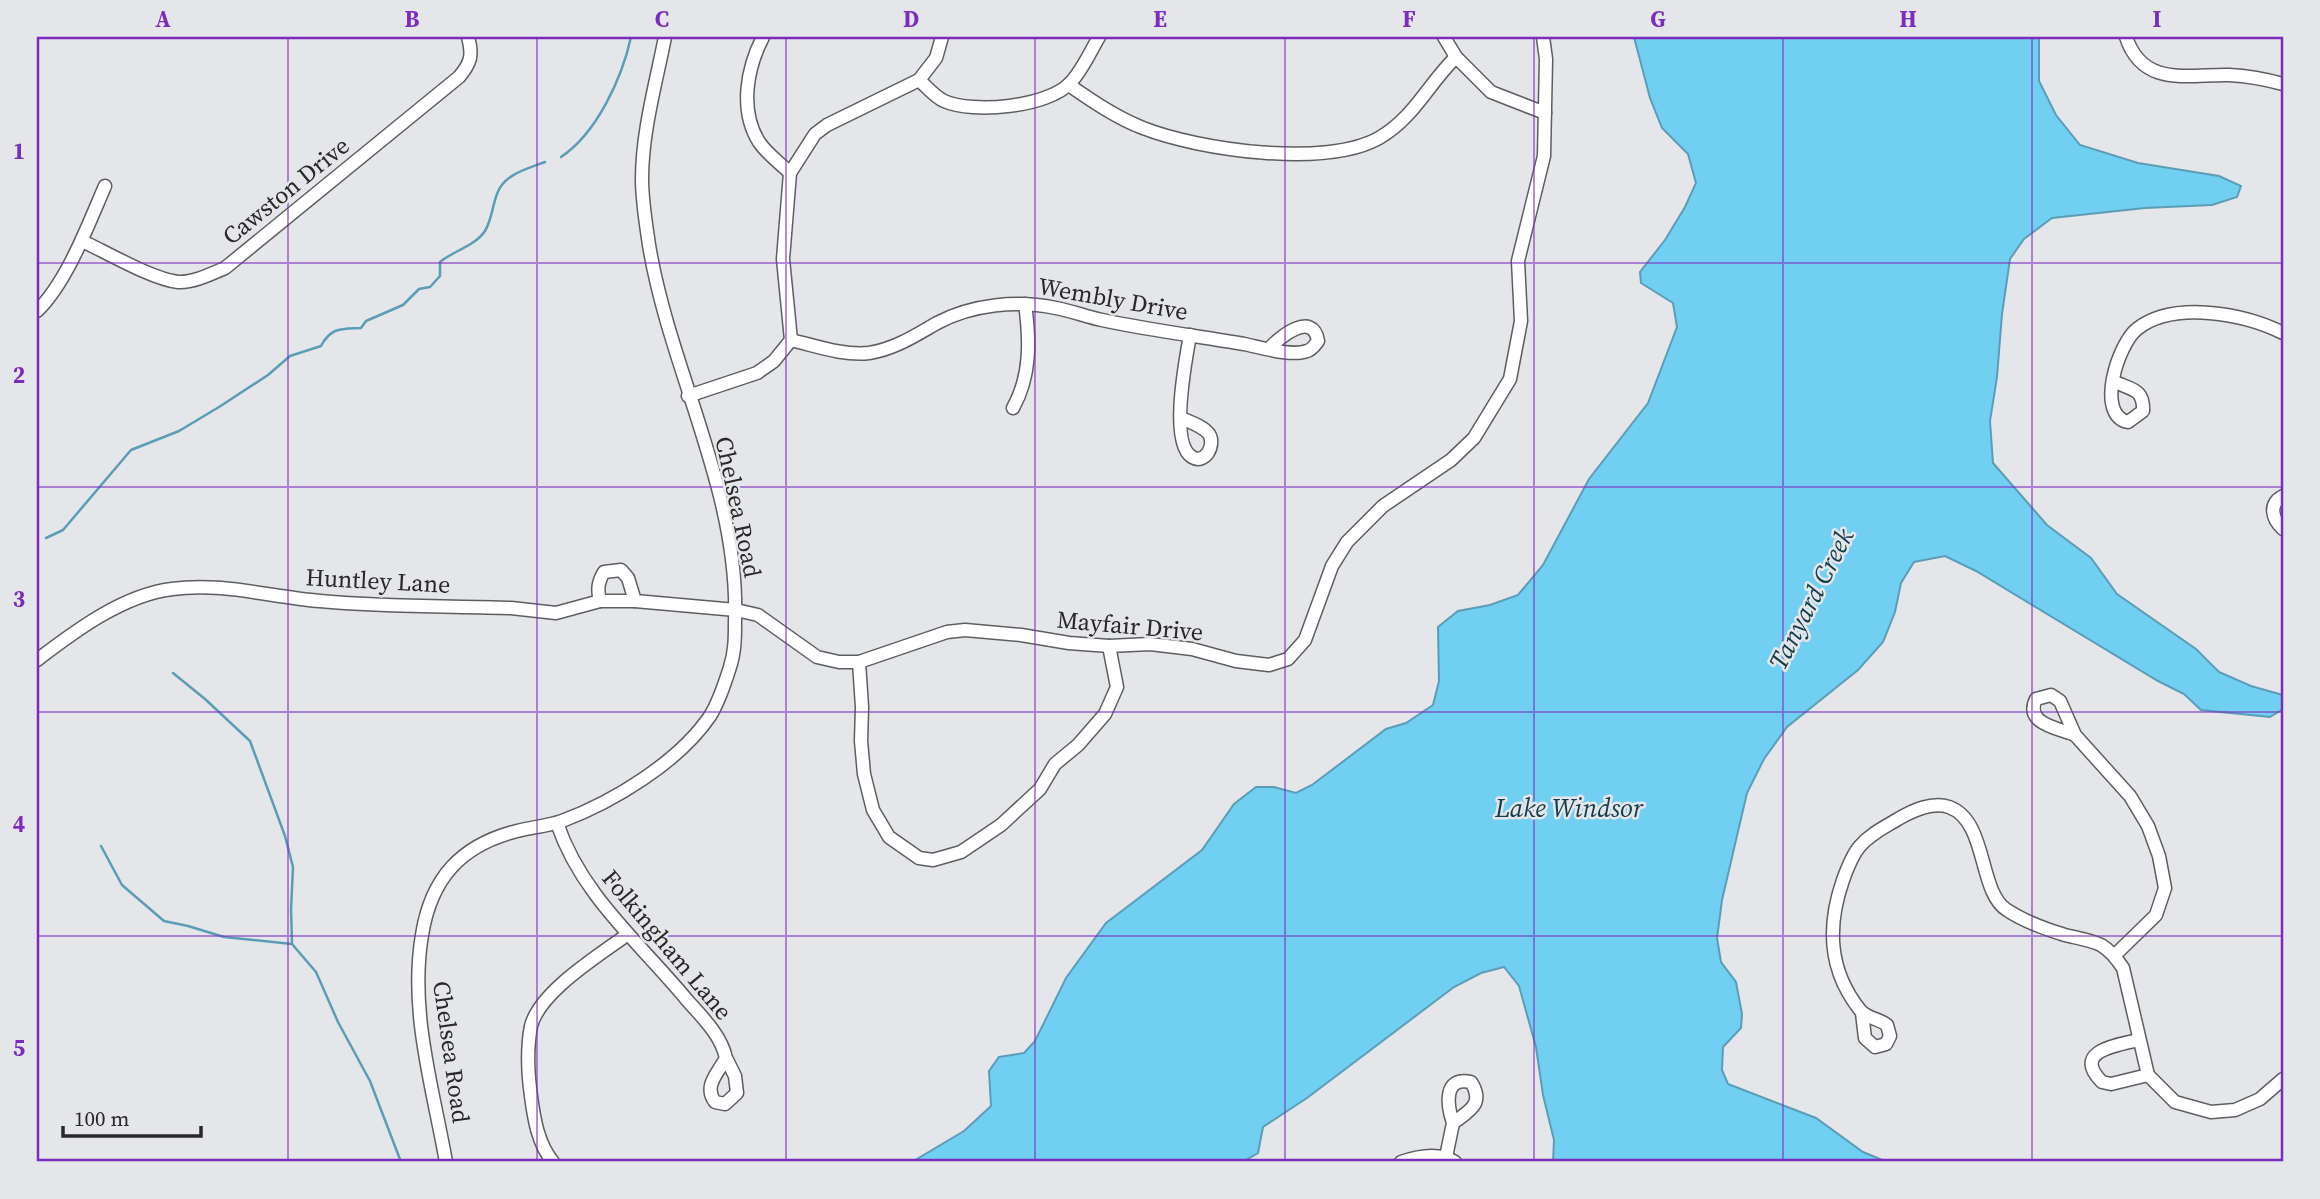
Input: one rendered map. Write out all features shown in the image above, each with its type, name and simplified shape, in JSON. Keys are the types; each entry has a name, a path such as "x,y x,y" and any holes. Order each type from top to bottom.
{"street":[{"name":"Cawston Drive","path":"82,241 155,275 178,282 193,280 225,268 459,77 471,58 468,37"},
{"name":"Chelsea Road","path":"446,1162 419,1011 418,962 428,908 446,871 470,850 515,832 557,823 608,800 649,773 692,738 710,715 731,664 735,645 736,586 729,540 711,464 688,396 656,282 649,243 642,179 648,121 665,37"},
{"path":"764,37 755,53 748,81 748,114 761,144 790,173"},
{"path":"688,396 757,373 774,361 791,340 783,260 790,173 816,134 827,125 919,80 936,58 942,37"},
{"path":"919,80 944,101 973,107 1010,106 1046,98 1069,85 1099,37"},
{"path":"1444,37 1456,57 1491,92 1545,113"},
{"name":"Mayfair Drive","path":"736,610 758,615 817,657 839,662 859,662 947,632 965,630 1109,646 1150,644 1192,649 1237,661 1269,665 1288,659 1305,640 1332,566 1347,542 1383,506 1451,460 1474,438 1510,379 1521,321 1518,261 1544,156 1546,59 1542,37"},
{"path":"2126,37 2139,58 2163,75 2227,75 2262,78 2283,84"},
{"path":"1069,85 1095,103 1142,128 1226,149 1310,155 1351,148 1376,140 1400,125 1456,57"},
{"path":"37,311 50,297 82,241 105,186"},
{"path":"1013,408 1023,392 1026,369 1029,336 1025,304"},
{"name":"Wembly Drive","path":"791,340 833,350 867,353 898,344 938,322 971,310 1025,304 1269,349"},
{"path":"2113,381 2116,362 2129,337 2139,328 2168,316 2199,313 2230,316 2255,321 2283,333"},
{"path":"1181,418 1183,380 1190,335"},
{"path":"2283,496 2276,500 2273,507 2277,523 2283,529"},
{"path":"600,601 599,580 604,572 621,570 628,578 635,601"},
{"name":"Huntley Lane","path":"37,660 105,613 136,599 170,589 212,587 331,602 511,608 556,613 600,601 635,601 736,610"},
{"path":"859,662 862,707 860,741 864,774 873,810 889,837 919,858 933,860 961,852 1001,825 1040,789 1055,764 1078,746 1105,714 1117,687 1109,646"},
{"path":"2075,734 2130,796 2148,826 2159,856 2165,888 2156,915 2115,955"},
{"path":"1862,1013 1844,983 1833,951 1832,924 1837,898 1857,849 1867,839 1910,812 1932,806 1947,806 1968,822 1992,888 2003,908 2026,921 2101,945 2115,955 2123,968 2148,1075 2175,1102 2211,1112 2235,1110 2260,1099 2283,1079"},
{"name":"Folkingham Lane","path":"557,823 566,849 594,895 710,1027 726,1058"},
{"path":"552,1162 546,1154 535,1124 531,1100 532,1024 542,1004 560,986 628,934"},
{"path":"2139,1040 2105,1047 2094,1058 2093,1068 2102,1082 2110,1084 2148,1075"},
{"path":"1401,1162 1417,1157 1450,1160 1453,1123"}],"water":[{"name":"Lake Windsor","path":"1634,37 2039,37 2039,81 2056,115 2080,145 2138,163 2219,176 2241,186 2237,197 2212,205 2145,208 2052,218 2024,239 2010,259 2002,314 1990,421 1993,463 2047,525 2091,558 2117,594 2196,649 2219,672 2251,686 2283,695 2283,709 2270,717 2201,710 2184,694 1976,571 1945,556 1914,562 1901,583 1895,612 1883,642 1858,670 1787,727 1764,759 1747,793 1722,900 1717,938 1721,962 1736,982 1742,1014 1741,1028 1723,1047 1722,1070 1728,1084 1816,1118 1863,1152 1887,1162 1553,1162 1554,1140 1543,1095 1536,1047 1519,986 1504,967 1481,973 1454,987 1307,1098 1263,1127 1258,1153 1242,1162 912,1162 964,1131 991,1106 989,1071 999,1057 1024,1053 1035,1041 1066,978 1106,923 1202,850 1234,804 1256,787 1274,787 1296,793 1312,785 1386,729 1406,723 1433,705 1439,681 1438,627 1458,611 1490,605 1518,595 1543,565 1589,479 1648,403 1677,327 1673,303 1641,283 1640,272 1665,240 1696,183 1688,154 1662,128 1650,98"}],"waterway":[{"path":"561,157 574,147 597,119 614,87 631,37"},
{"path":"46,538 63,530 131,450 179,431 268,375 290,356 321,346 333,332 361,328 366,321 403,305 419,289 430,287 440,276 440,262 476,241 485,231 500,187 517,173 545,162"},
{"path":"173,673 250,741 285,836 293,867 292,944 316,972 338,1022 370,1081 401,1162"},
{"path":"101,846 122,885 164,921 224,937 292,944"}],"water label":[{"name":"Tanyard Creek","path":"1811,599"}]}
